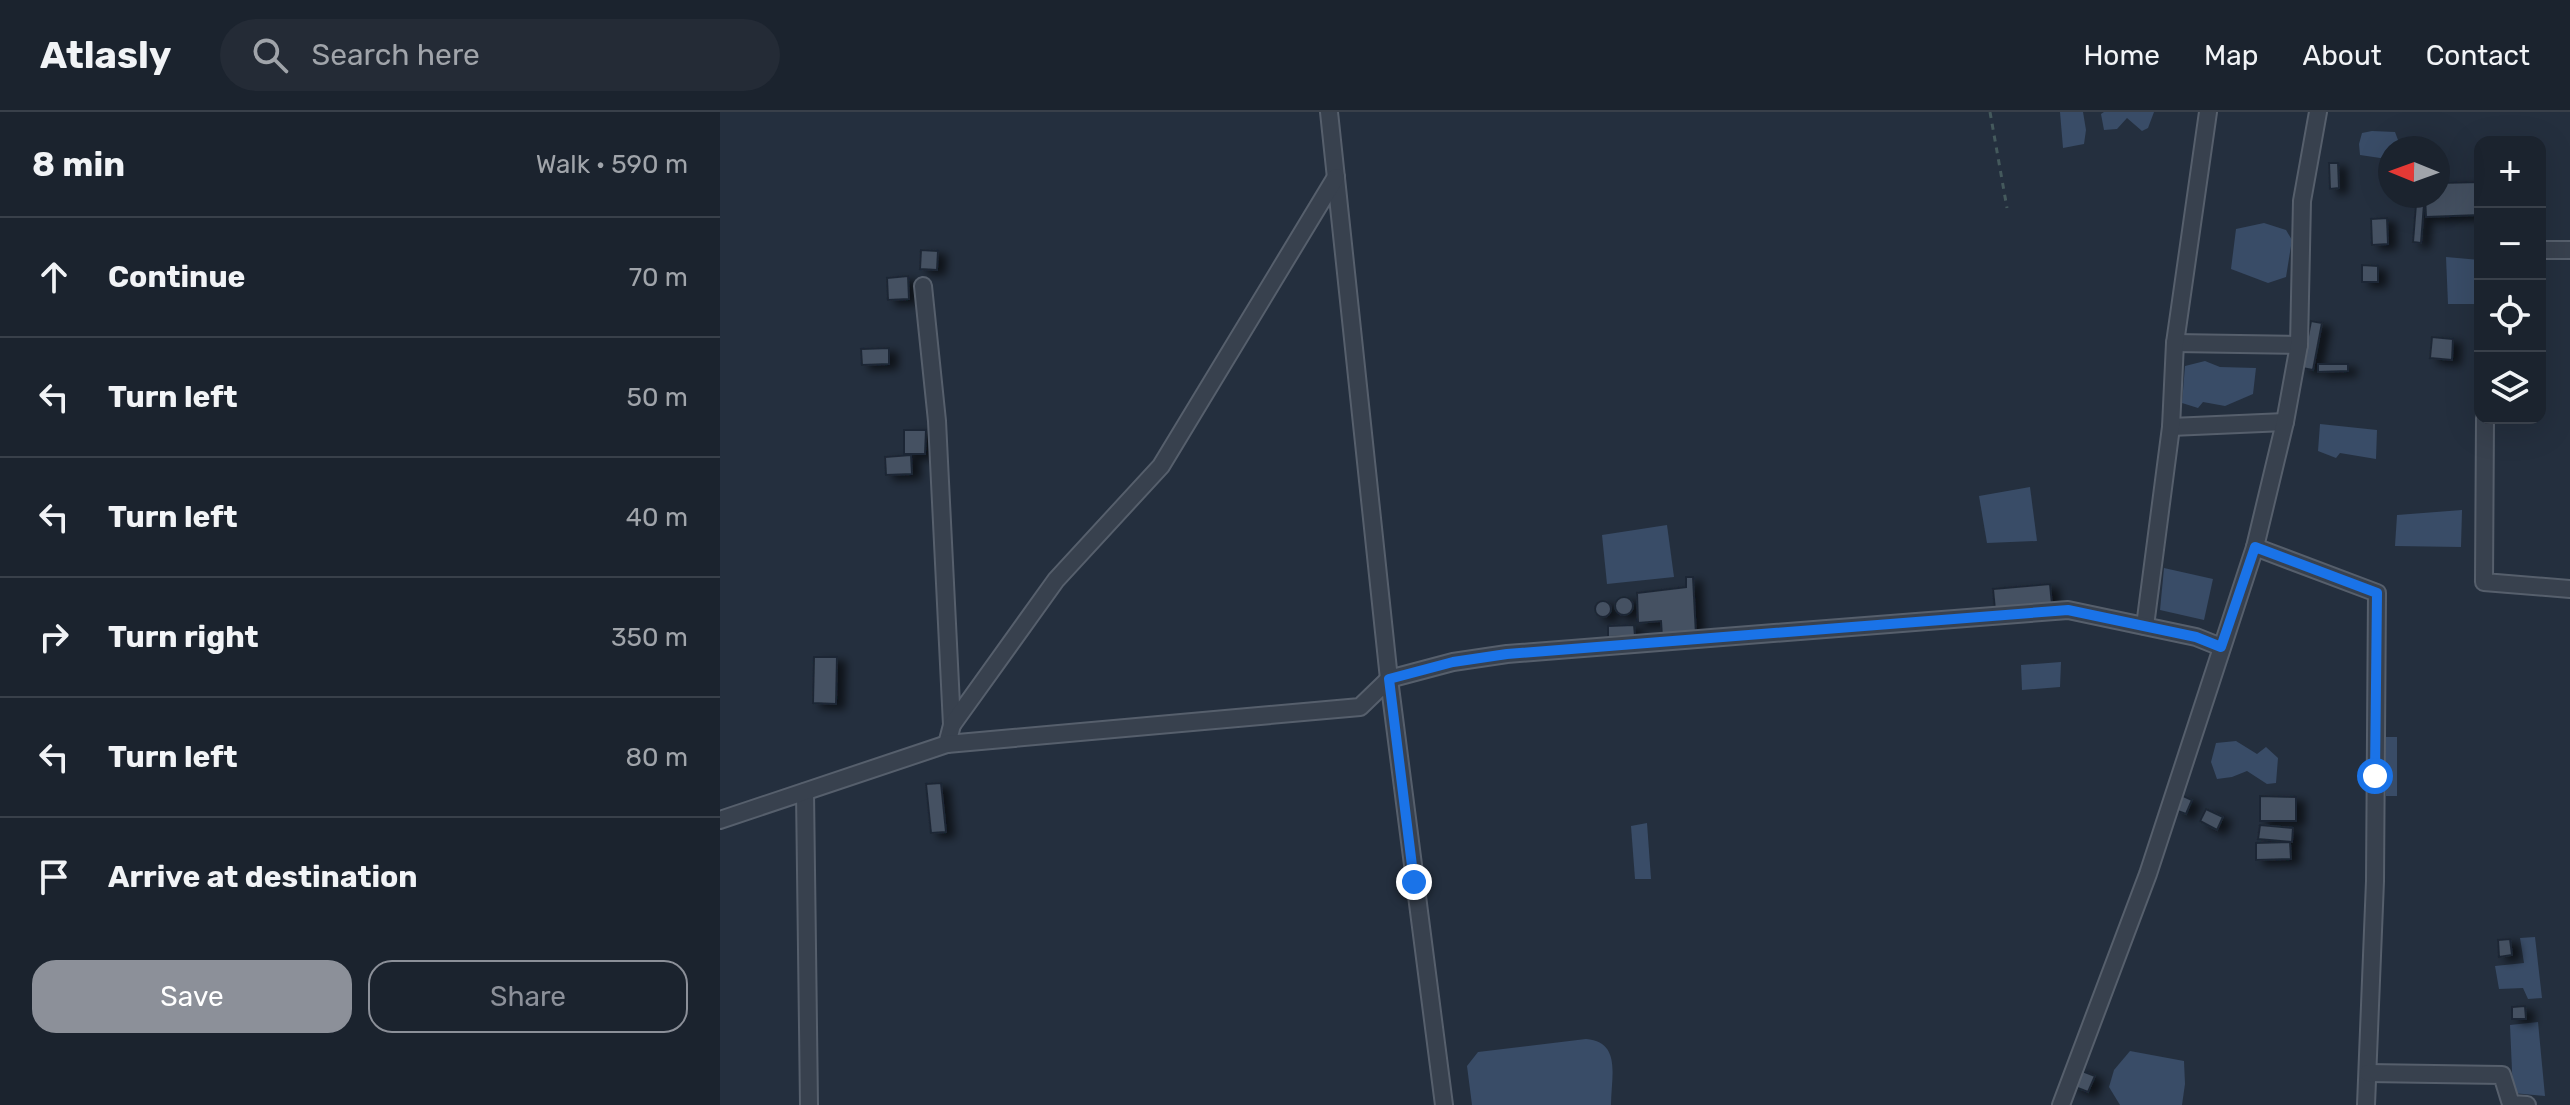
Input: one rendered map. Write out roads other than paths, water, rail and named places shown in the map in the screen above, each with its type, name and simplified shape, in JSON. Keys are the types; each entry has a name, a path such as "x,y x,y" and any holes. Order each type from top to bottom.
{"street":[{"path":"1329,112 1389,679 1444,1105"},
{"path":"2145,626 2171,427 2175,343 2208,112"},
{"path":"2061,1105 2148,874 2255,547 2285,422 2299,345 2302,201 2318,112"},
{"path":"952,725 1056,580 1161,466 1336,177"},
{"path":"2546,250 2570,250"},
{"path":"923,286 938,436 952,725 947,744"},
{"path":"2175,343 2299,345"},
{"path":"2171,427 2285,422"},
{"path":"2485,424 2484,582 2570,589"},
{"path":"2255,547 2377,593 2375,881 2366,1105"},
{"path":"720,820 947,744 1360,707 1389,679 1453,662 1507,654 2068,610 2196,637 2221,647"},
{"path":"805,792 809,1105"},
{"path":"2368,1073 2502,1075 2511,1104 2527,1105"}],"water":[{"path":"2060,112 2083,112 2086,130 2084,144 2063,148"},
{"path":"2154,112 2148,128 2142,131 2127,118 2117,129 2104,130 2101,114"},
{"path":"2395,132 2396,136 2378,136 2378,158 2360,155 2362,133"},
{"path":"2264,223 2286,230 2292,240 2286,277 2268,283 2231,269 2236,229"},
{"path":"2446,257 2474,259 2474,304 2448,304"},
{"path":"2205,361 2220,367 2256,368 2253,394 2225,406 2203,402 2198,408 2182,403 2185,366"},
{"path":"2320,424 2377,430 2376,459 2340,453 2336,458 2318,451"},
{"path":"2030,487 2037,541 1987,543 1979,496"},
{"path":"2462,510 2461,547 2395,546 2397,515"},
{"path":"1667,525 1674,577 1607,584 1602,535"},
{"path":"2164,568 2213,579 2204,620 2160,610"},
{"path":"2061,662 2060,687 2022,690 2021,665"},
{"path":"2385,737 2397,737 2397,796 2386,796"},
{"path":"2236,741 2257,754 2266,747 2278,758 2276,783 2267,784 2247,771 2217,779 2211,762 2216,743"},
{"path":"1647,823 1651,879 1635,879 1631,826"},
{"path":"2535,937 2542,998 2528,999 2523,988 2499,989 2495,966 2524,963 2520,938"},
{"path":"2538,1022 2545,1096 2513,1093 2510,1025"},
{"path":"1586,1039 1605,1047 1610,1054 1613,1073 1611,1105 1472,1105 1467,1066 1478,1052"},
{"path":"2130,1051 2184,1061 2182,1105 2120,1105 2109,1087 2114,1070"}]}
